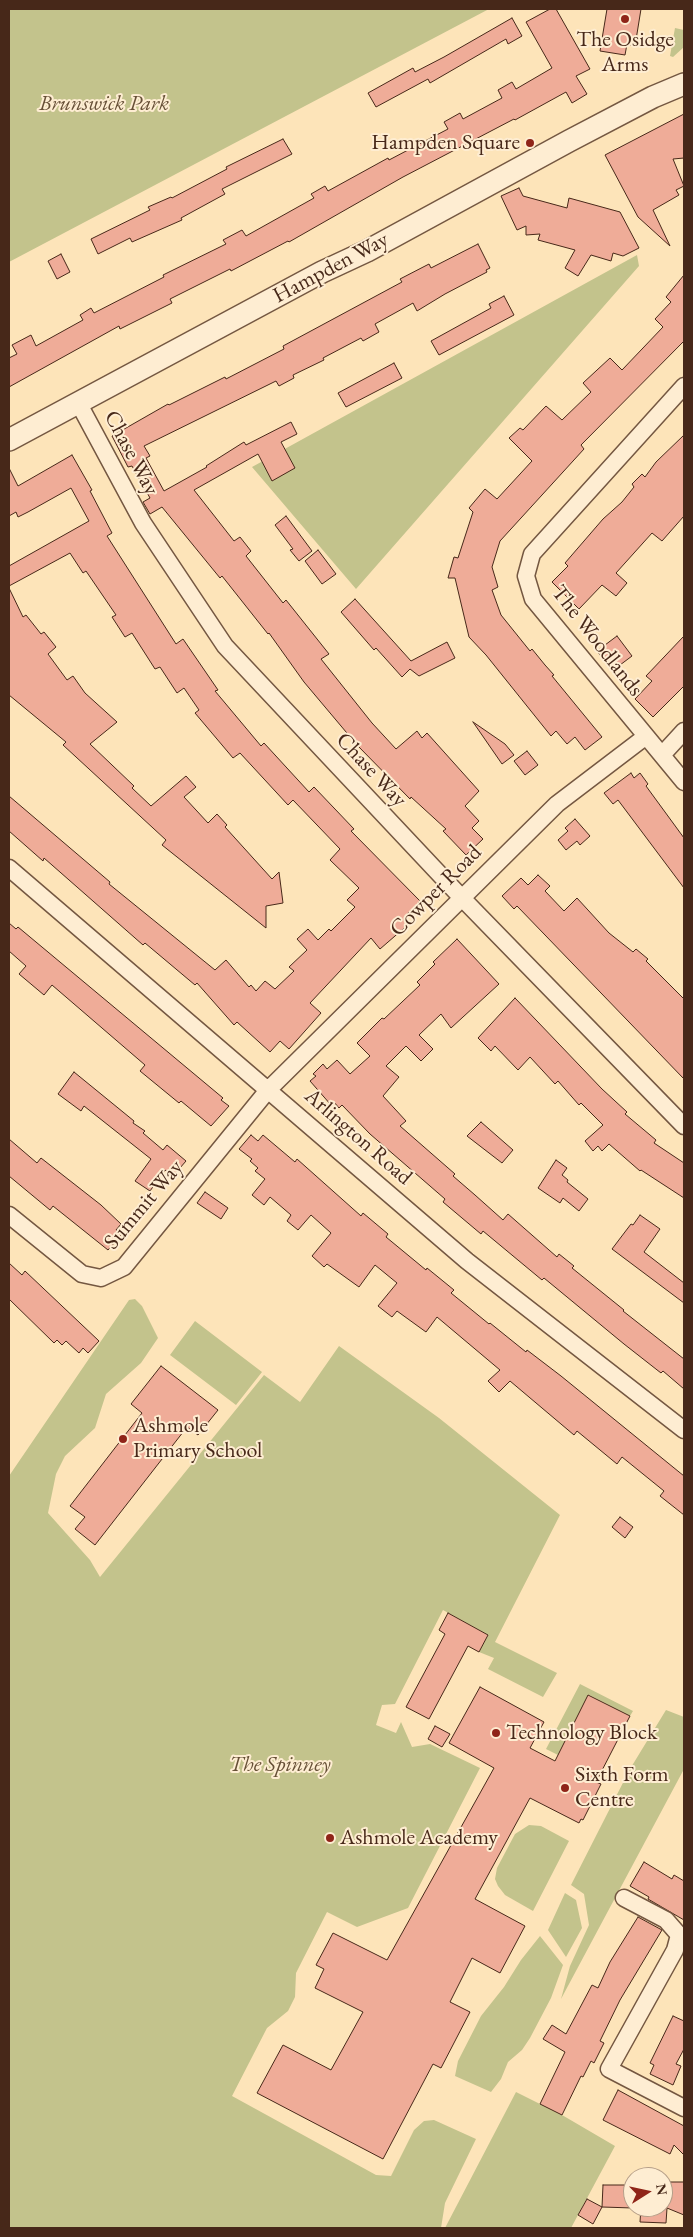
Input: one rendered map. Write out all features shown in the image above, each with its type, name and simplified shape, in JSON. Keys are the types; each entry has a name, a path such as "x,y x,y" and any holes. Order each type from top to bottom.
{"street":[{"path":"654,97 684,70"},
{"path":"654,97 684,84"},
{"name":"Hampden Way","path":"9,440 654,97"},
{"name":"The Woodlands","path":"684,386 532,554 526,576 534,599 645,737 684,782"},
{"name":"Chase Way","path":"79,404 143,523 225,646 461,897 684,1126"},
{"path":"662,755 684,731"},
{"name":"Cowper Road","path":"268,1090 557,804 645,737"},
{"name":"Arlington Road","path":"9,868 467,1261 684,1430"},
{"name":"Summit Way","path":"9,1215 82,1274 101,1278 124,1266 268,1090"},
{"path":"624,1898 666,1920 679,1935 675,1950 609,2069 684,2108"}],"green space":[{"name":"Brunswick Park","path":"9,9 489,9 9,262"},
{"path":"675,28 684,30 684,47 673,57 670,56"},
{"path":"637,255 639,266 356,589 252,467"},
{"name":"Ashmole Academy","path":"135,1299 142,1306 158,1338 141,1363 106,1394 95,1428 65,1456 56,1474 48,1513 90,1560 100,1577 264,1375 300,1402 339,1346 439,1418 560,1515 495,1642 557,1673 543,1697 488,1669 494,1658 479,1652 488,1635 443,1610 395,1704 382,1705 376,1725 396,1733 401,1722 412,1747 430,1744 480,1768 408,1908 357,1927 327,1912 296,1973 295,1997 288,2011 267,2028 232,2096 376,2175 391,2176 414,2130 424,2121 434,2120 476,2139 445,2203 441,2228 9,2228 9,1476 129,1300"},
{"path":"195,1321 262,1372 236,1405 170,1355"},
{"path":"580,1684 633,1711 630,1716 589,1695 558,1755 546,1749"},
{"path":"666,1710 684,1717 684,1769 561,1999 570,1966 589,1925 584,1894 571,1885 630,1769"},
{"path":"529,1825 541,1826 569,1841 533,1911 505,1895 495,1879 497,1868 515,1834"},
{"path":"565,1893 576,1900 582,1928 566,1957 548,1930"},
{"path":"540,1936 563,1965 551,1998 530,2038 522,2050 508,2062 501,2079 491,2092 455,2076 458,2061 481,2016"},
{"path":"516,2092 562,2115 615,2146 571,2228 445,2228"}],"building":[{"path":"550,9 556,9 590,69 576,76 587,94 572,103 566,92 403,177 289,242 170,299 172,303 120,329 119,326 9,387 9,358 17,354 12,345 31,335 36,346 83,320 80,315 91,308 94,313 164,277 163,275 226,244 223,240 242,230 246,236 314,198 311,194 325,186 328,191 388,158 389,160 448,129 444,122 460,113 463,119 502,98 498,90 512,82 516,89 552,68 526,22"},
{"path":"607,9 641,9 635,46 627,44 625,55 600,51"},
{"path":"512,18 522,36 508,44 506,39 430,83 428,79 376,107 368,93 413,68 415,72 444,57"},
{"path":"684,114 684,158 673,159 684,186 676,190 679,195 653,210 670,246 638,217 605,155"},
{"path":"283,139 292,154 222,189 225,194 181,218 182,220 132,242 130,238 98,254 91,239 150,210 148,207 172,198 227,169 226,167"},
{"path":"519,188 523,196 567,208 569,198 620,212 639,248 623,256 613,253 611,261 591,255 578,276 565,268 575,250 538,240 540,234 526,235 526,226 517,230 501,196"},
{"path":"478,244 490,268 486,270 487,272 417,311 413,303 375,324 379,332 363,341 361,338 323,358 324,360 293,375 294,378 279,386 276,381 144,446 150,456 146,458 164,491 207,467 244,442 246,445 291,422 297,434 281,442 295,468 272,481 258,454 194,490 234,541 240,537 251,551 246,556 283,603 286,600 329,654 321,659 372,723 396,749 417,731 422,738 427,733 479,791 465,806 479,821 472,828 483,839 466,855 443,831 446,829 411,797 410,799 357,745 304,682 269,633 222,576 220,578 162,507 150,514 143,502 150,498 132,466 128,467 112,436 168,404 225,377 226,379 284,349 283,346 402,282 400,279 429,264 431,268"},
{"path":"61,254 70,272 57,279 48,261"},
{"path":"684,275 684,341 581,445 584,449 500,541 492,567 498,587 492,590 501,615 530,651 532,649 554,675 552,676 602,737 585,750 575,737 567,744 556,731 551,736 486,655 469,637 455,578 448,578 454,557 458,558 473,512 469,508 485,489 497,499 532,461 509,438 520,428 523,430 546,406 562,420 591,392 583,383 610,358 622,370 663,327 655,319 671,302 666,297"},
{"path":"504,296 514,315 439,355 431,341 491,308 489,304"},
{"path":"394,363 402,378 346,407 338,393"},
{"path":"684,435 684,516 662,541 652,533 616,573 627,583 616,596 602,585 579,609 552,582 568,566 565,563 603,519 622,502 634,487 632,484 642,474 645,477 656,462"},
{"path":"72,455 92,490 90,491 112,533 107,536 176,644 183,639 218,690 215,691 261,746 264,743 309,792 314,787 354,829 351,831 420,901 404,917 410,923 380,949 371,938 310,1003 321,1013 289,1049 280,1041 270,1052 237,1022 234,1025 197,983 195,985 145,943 143,945 44,858 43,861 9,831 9,796 110,882 109,884 215,970 226,960 249,987 251,985 256,991 265,981 275,989 294,971 289,967 307,950 297,939 308,929 318,940 329,929 331,931 355,907 347,900 359,888 330,860 340,849 293,800 288,805 240,753 233,758 195,713 199,710 184,688 177,693 160,667 155,669 132,633 125,637 112,617 116,615 86,571 83,573 70,553 9,586 9,566 89,521 71,488 18,517 16,512 9,516 9,468 18,486"},
{"path":"286,516 312,551 299,561 290,550 293,549 275,525"},
{"path":"318,550 336,574 322,584 305,561"},
{"path":"9,588 23,617 26,615 41,634 44,632 56,647 48,654 67,680 73,676 85,693 117,722 90,744 134,786 132,788 151,806 186,776 196,787 184,797 208,823 217,814 227,825 225,827 272,879 279,872 283,903 266,906 266,928 162,845 166,840 63,745 66,742 9,695"},
{"path":"355,599 411,661 447,642 455,658 419,676 410,669 402,677 376,648 374,650 341,612"},
{"path":"617,636 632,656 612,671 597,651"},
{"path":"684,636 684,686 653,717 635,699 652,681 646,676"},
{"path":"473,722 505,744 514,755 502,764"},
{"path":"527,751 538,765 525,775 514,761"},
{"path":"631,773 634,778 640,773 648,784 646,786 684,838 684,888 618,800 613,804 604,793"},
{"path":"575,819 590,836 580,845 577,841 566,850 558,840 568,831 565,828"},
{"path":"538,875 550,886 545,891 564,911 577,898 609,933 633,952 636,949 648,959 646,961 684,999 684,1079 517,906 514,909 502,896 521,878 528,885"},
{"path":"9,923 16,929 18,927 223,1098 221,1100 229,1106 211,1126 140,1071 145,1065 52,985 44,995 19,974 26,966 9,951"},
{"path":"457,939 499,984 451,1028 441,1014 419,1035 433,1049 421,1061 406,1046 386,1066 399,1077 383,1096 406,1121 400,1126 455,1174 453,1176 503,1220 508,1214 557,1257 559,1254 574,1266 572,1268 684,1359 684,1389 663,1371 661,1373 624,1344 544,1278 542,1280 483,1231 481,1234 443,1202 445,1199 370,1134 342,1105 339,1108 334,1102 331,1105 310,1081 316,1076 313,1074 323,1064 327,1069 337,1060 350,1074 370,1056 357,1043 420,985 417,982 435,964 433,962"},
{"path":"515,998 602,1089 627,1112 625,1114 656,1140 654,1143 684,1163 684,1198 640,1171 609,1144 602,1151 598,1146 593,1151 585,1141 603,1125 581,1103 579,1105 558,1081 555,1084 530,1057 518,1070 495,1046 491,1051 478,1038"},
{"path":"74,1072 134,1121 133,1123 145,1131 143,1133 163,1150 167,1145 186,1161 173,1176 165,1170 150,1191 135,1181 151,1159 84,1106 81,1111 58,1094"},
{"path":"481,1122 513,1150 502,1163 467,1136"},
{"path":"251,1135 258,1141 263,1135 295,1162 297,1159 361,1216 363,1213 388,1234 386,1237 454,1290 451,1293 526,1352 527,1350 561,1376 684,1476 684,1515 660,1496 664,1491 622,1457 617,1464 577,1431 574,1435 510,1381 499,1392 488,1381 500,1370 437,1317 426,1332 397,1311 392,1317 378,1306 397,1283 375,1265 359,1287 327,1264 324,1267 312,1256 331,1233 311,1215 298,1230 287,1221 291,1215 270,1197 264,1205 252,1195 265,1179 255,1171 258,1168 250,1161 252,1159 239,1149"},
{"path":"9,1139 37,1163 41,1158 101,1205 121,1224 116,1230 122,1234 108,1250 53,1206 50,1210 9,1176"},
{"path":"556,1160 567,1168 562,1175 568,1180 567,1182 588,1199 579,1211 563,1198 560,1203 538,1188"},
{"path":"205,1192 228,1208 221,1219 197,1203"},
{"path":"640,1215 660,1229 644,1252 684,1283 684,1303 612,1249"},
{"path":"9,1263 22,1275 25,1271 99,1341 88,1353 83,1348 79,1353 66,1341 62,1345 57,1340 54,1343 9,1299"},
{"path":"161,1366 218,1410 198,1435 187,1427 95,1545 75,1529 85,1517 70,1506 142,1413 131,1404"},
{"path":"620,1517 633,1527 625,1538 612,1527"},
{"path":"448,1613 488,1635 479,1652 468,1646 429,1719 406,1707 445,1634 439,1630"},
{"path":"480,1687 544,1722 530,1748 555,1761 588,1695 630,1716 596,1782 601,1784 583,1820 581,1819 579,1823 530,1798 475,1899 525,1926 500,1973 472,1958 450,2002 470,2012 441,2068 433,2064 383,2159 257,2093 283,2045 331,2070 363,2012 315,1988 324,1969 316,1965 333,1933 387,1960 494,1768 449,1743"},
{"path":"435,1726 450,1734 442,1747 428,1739"},
{"path":"644,1862 672,1879 674,1875 684,1881 684,1920 630,1886"},
{"path":"638,1917 662,1930 620,2000 600,2041 604,2043 594,2063 591,2061 583,2077 581,2076 562,2115 540,2104 565,2052 543,2039 552,2025 566,2034 592,1985 598,1988 610,1962"},
{"path":"673,2016 684,2021 684,2049 676,2064 681,2066 673,2085 650,2074 654,2065 650,2063"},
{"path":"618,2090 684,2126 684,2155 674,2145 670,2154 603,2120"},
{"path":"673,2182 684,2182 684,2215 673,2210"},
{"path":"603,2185 623,2185 623,2208 602,2207"},
{"path":"587,2199 602,2207 593,2224 578,2215"},
{"path":"640,2217 666,2217 666,2223 640,2222"}],"place":[{"name":"The Osidge Arms","path":"625,19"},
{"name":"Hampden Square","path":"530,143"},
{"name":"Ashmole Primary School","path":"123,1439"},
{"name":"Technology Block","path":"496,1733"},
{"name":"Sixth Form Centre","path":"565,1788"},
{"name":"Ashmole Academy","path":"330,1838"}],"park label":[{"name":"The Spinney","path":"280,1765"}]}
